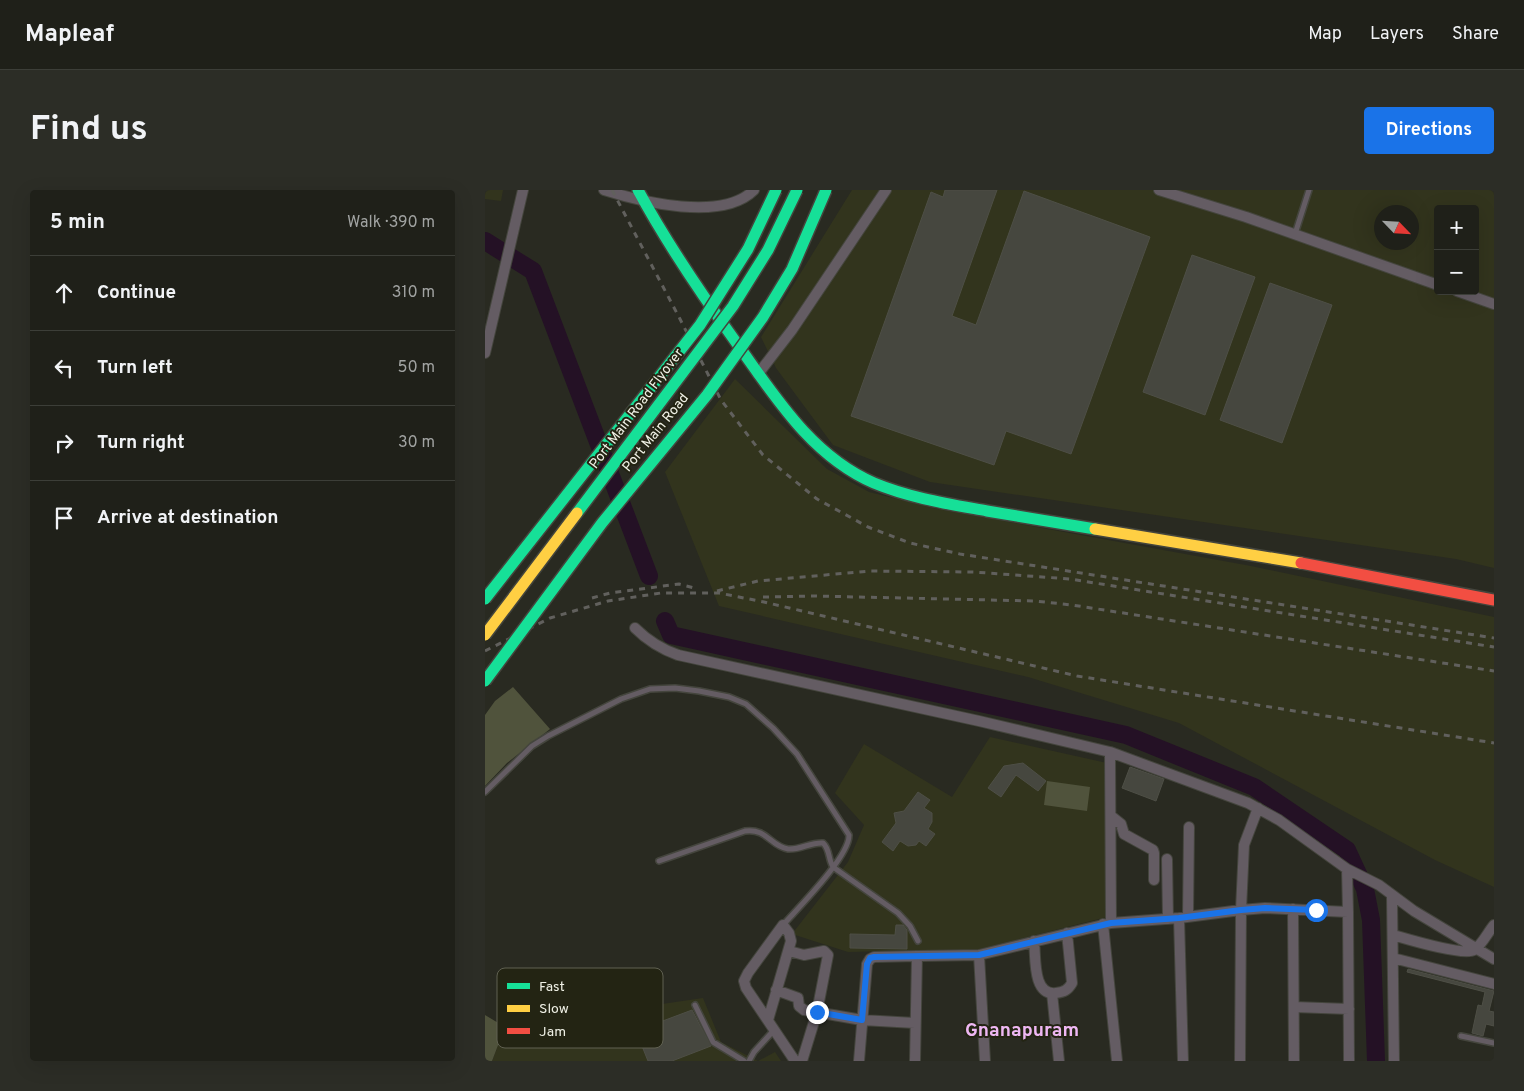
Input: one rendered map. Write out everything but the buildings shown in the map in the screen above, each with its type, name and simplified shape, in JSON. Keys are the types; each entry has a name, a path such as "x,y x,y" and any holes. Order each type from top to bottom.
{"main road":[{"path":"638,190 693,284 758,374 804,432 829,455 859,476 886,489 907,496 1335,569 1494,600"},
{"name":"Port Main Road Flyover","path":"485,599 700,325 748,249 776,190"},
{"name":"Port Main Road Flyover","path":"485,636 689,367 749,282 775,236 797,190"},
{"name":"Port Main Road","path":"485,681 602,522 707,395 763,317 791,269 826,190"}],"street":[{"path":"485,352 523,190"},
{"path":"604,190 644,201 690,208 720,205 738,200 754,190"},
{"path":"758,374 791,330 885,190"},
{"path":"1159,190 1189,194 1295,234 1434,283"},
{"path":"1468,295 1494,304"},
{"path":"635,628 661,649 678,655 989,723 1110,752 1229,795 1279,820 1350,871 1379,885 1393,897 1494,959"},
{"path":"1110,752 1111,816 1107,923 1117,1061"},
{"path":"1240,1061 1241,910 1245,845 1258,808"},
{"path":"1111,816 1121,824 1124,834 1153,850 1154,880"},
{"path":"1178,918 1189,827"},
{"path":"1167,859 1178,918 1183,1061"},
{"path":"1349,1061 1348,912 1350,871"},
{"path":"1393,897 1394,1061"},
{"path":"859,1061 867,964 870,958 979,955 1107,923 1178,918 1241,910 1293,909 1348,912"},
{"path":"1293,909 1294,1061"},
{"path":"1393,935 1464,952 1476,949 1494,925"},
{"path":"768,1020 789,950 791,937 783,926 748,973 745,980 746,988 795,1061"},
{"path":"1034,941 1040,985 1044,990 1052,993 1063,992 1072,983 1067,933"},
{"path":"789,950 804,955 821,950 827,952 817,1012 802,1061"},
{"path":"979,955 985,1061"},
{"path":"915,1061 917,956"},
{"path":"1393,958 1494,984"},
{"path":"777,990 798,998 801,1008 817,1012 862,1020 915,1023"},
{"path":"1052,993 1059,1061"},
{"path":"1294,1006 1349,1009"}],"lane":[{"path":"1295,234 1309,190"},
{"path":"485,792 532,746 621,699 641,692 662,688 699,691 746,704 787,742 814,778 847,829 849,838 847,846 833,867 783,926"},
{"path":"659,861 745,831 753,830 762,832 781,846 789,849 823,842 826,846 829,862 833,867 898,913 910,926 918,941"},
{"path":"695,1005 713,1042 744,1061"},
{"path":"749,1061 754,1052 775,1029"},
{"path":"1461,1036 1494,1043"}],"shaded area":[{"path":"485,190 503,190 501,201 485,199"},
{"path":"852,190 1494,190 1494,568 1456,559 930,482 833,445 776,368 761,337"},
{"path":"735,379 827,469 869,492 938,509 1251,566 1494,617 1494,887 1435,860 1179,723 1028,677 719,606 665,472"},
{"path":"513,687 550,729 507,763 485,786 485,715 495,701"},
{"path":"990,737 1107,763 1107,917 979,949 848,952 792,934 848,862 864,825 835,793 864,744 952,797"},
{"path":"1047,781 1090,787 1087,811 1044,805"},
{"path":"703,998 721,1042 758,1061 492,1061 497,1048 663,1048 663,1004"},
{"path":"485,1015 497,1022 497,1048 492,1061 485,1061"},
{"path":"775,1052 781,1061 758,1061"}],"waterway":[{"path":"485,241 533,271 649,576"},
{"path":"665,621 671,635 1126,735 1254,787 1347,850 1365,889 1371,920 1376,1061"}],"railway":[{"path":"612,190 721,400 763,455 817,499 868,527 910,543 960,554 1494,638"},
{"path":"717,591 758,581 870,571 974,572 1070,579 1494,647"},
{"path":"592,598 610,593 679,584 698,589"},
{"path":"485,651 550,618 608,601 661,593 719,593 1077,676 1494,743"},
{"path":"763,597 814,596 1035,601 1072,605 1494,671"}],"traffic: fast":[{"path":"638,190 685,269 781,405 797,424 832,458 874,483 916,497 1095,529"},
{"path":"485,599 700,325 748,249 776,190"},
{"path":"577,513 733,306 768,250 797,190"},
{"path":"485,681 602,523 707,395 763,317 792,269 826,190"}],"traffic: slow":[{"path":"485,635 577,513"},
{"path":"1095,529 1301,563"}],"traffic: jam":[{"path":"1301,563 1494,600"}],"district":[{"name":"Gnanapuram","path":"1022,1031"}],"route":[{"path":"817,1012 862,1020 867,964 870,958 874,957 979,955 1103,924 1265,908 1316,910"}]}
